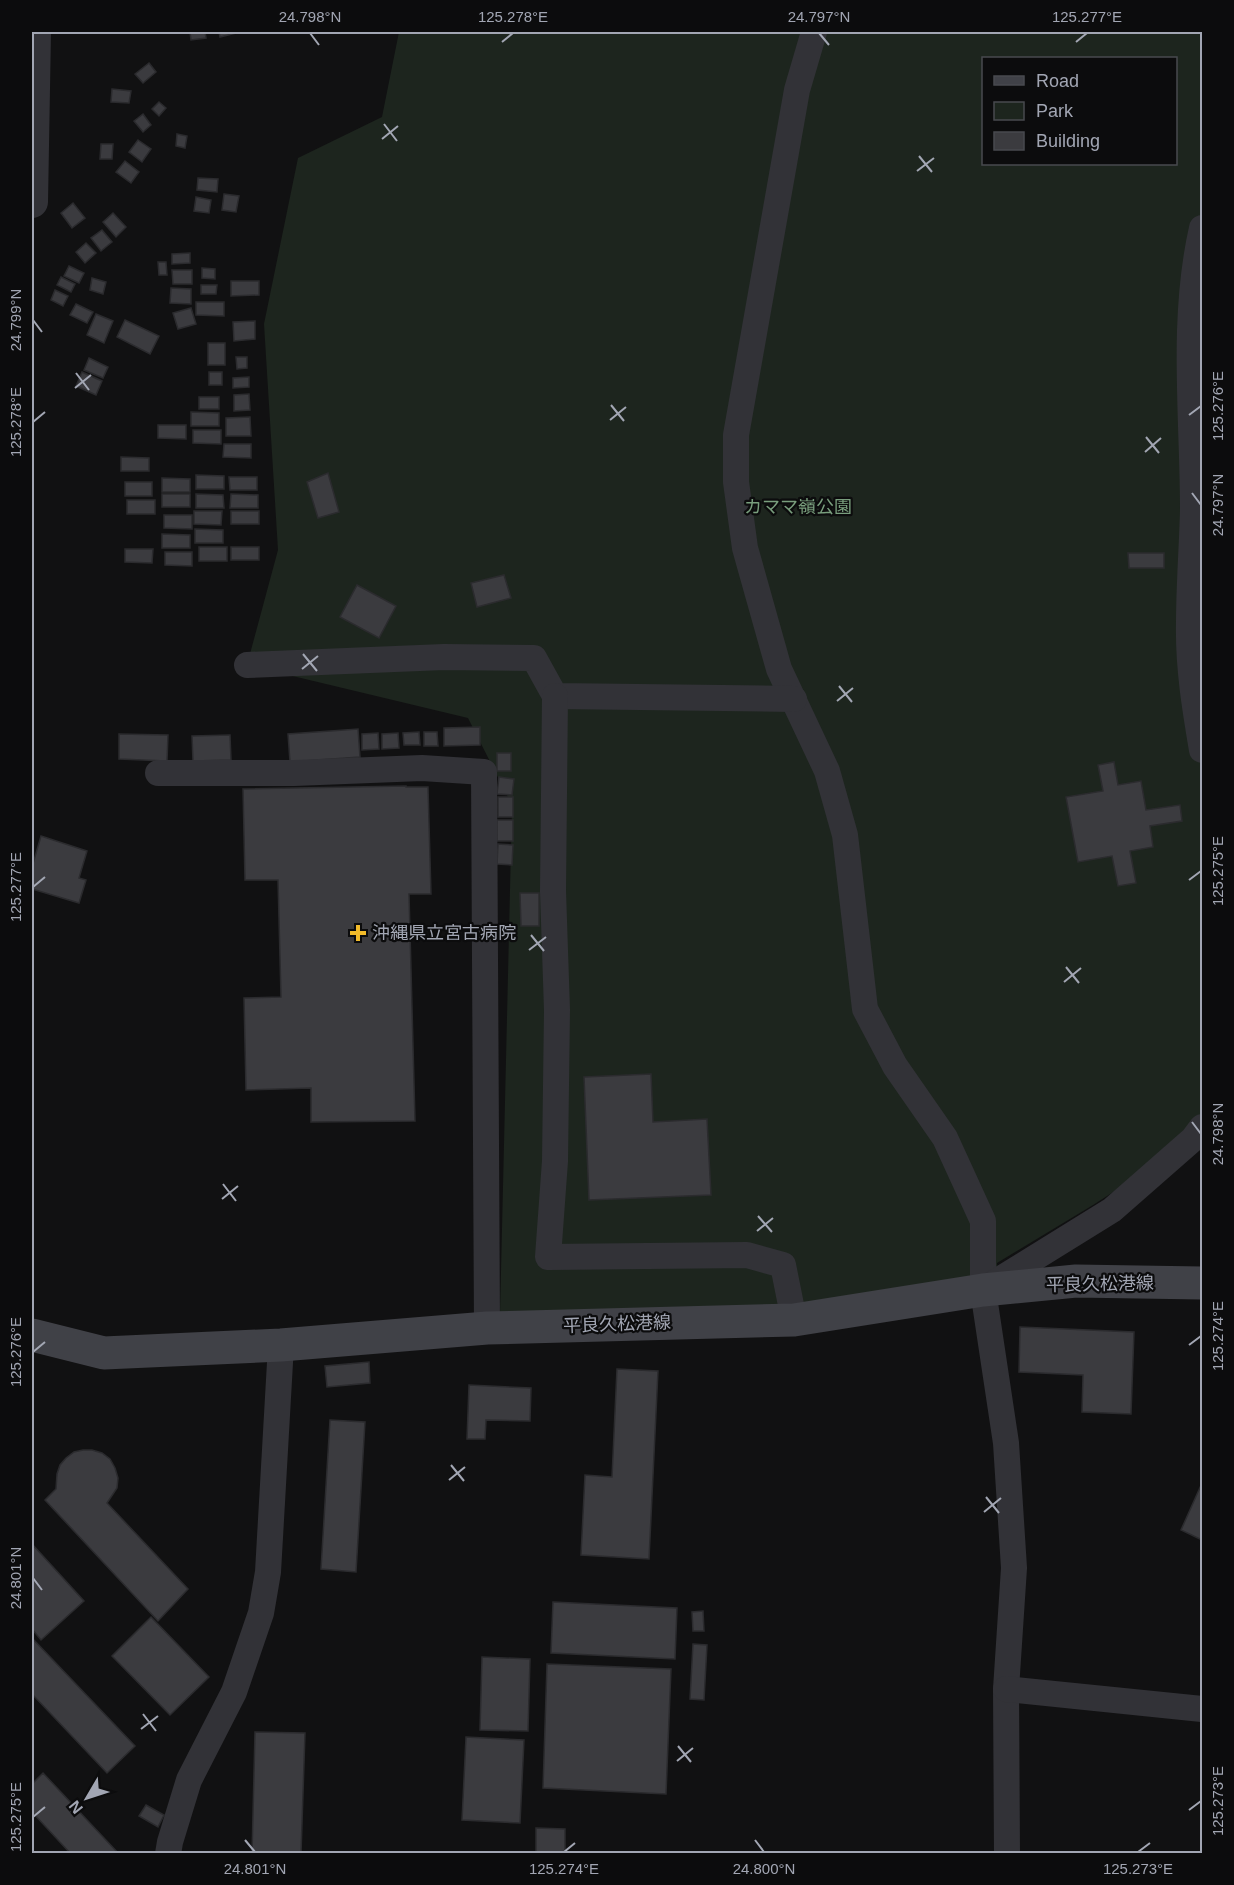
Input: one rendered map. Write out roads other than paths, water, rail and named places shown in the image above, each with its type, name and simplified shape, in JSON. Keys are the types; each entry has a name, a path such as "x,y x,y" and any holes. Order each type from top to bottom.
{"main road":[{"name":"平良久松港線","path":"32,1335 104,1353 281,1345 487,1328 794,1320 983,1290 1076,1281 1203,1283"}],"street":[{"path":"32,202 35,32"},
{"path":"814,32 796,90 736,435 736,482 745,548 779,669 827,771 845,835 865,1009 896,1066 945,1138 983,1221 983,1290 1006,1443 1014,1568 1006,1689 1008,1854"},
{"path":"1203,228 1191,294 1196,356 1192,509 1196,626 1194,705 1203,750"},
{"path":"247,665 444,657 534,658 555,696 553,891 557,1010 555,1161 548,1257 747,1255 783,1264 794,1320"},
{"path":"555,696 794,699"},
{"path":"158,773 294,773 422,768 484,772 487,1328"},
{"path":"983,1290 1112,1210 1193,1139 1203,1127"},
{"path":"168,1854 189,1780 234,1692 261,1613 268,1572 281,1345"},
{"path":"1006,1689 1203,1709"}],"place":[{"name":"沖縄県立宮古病院","path":"358,933"}],"park label":[{"name":"カママ嶺公園","path":"798,507"}]}
